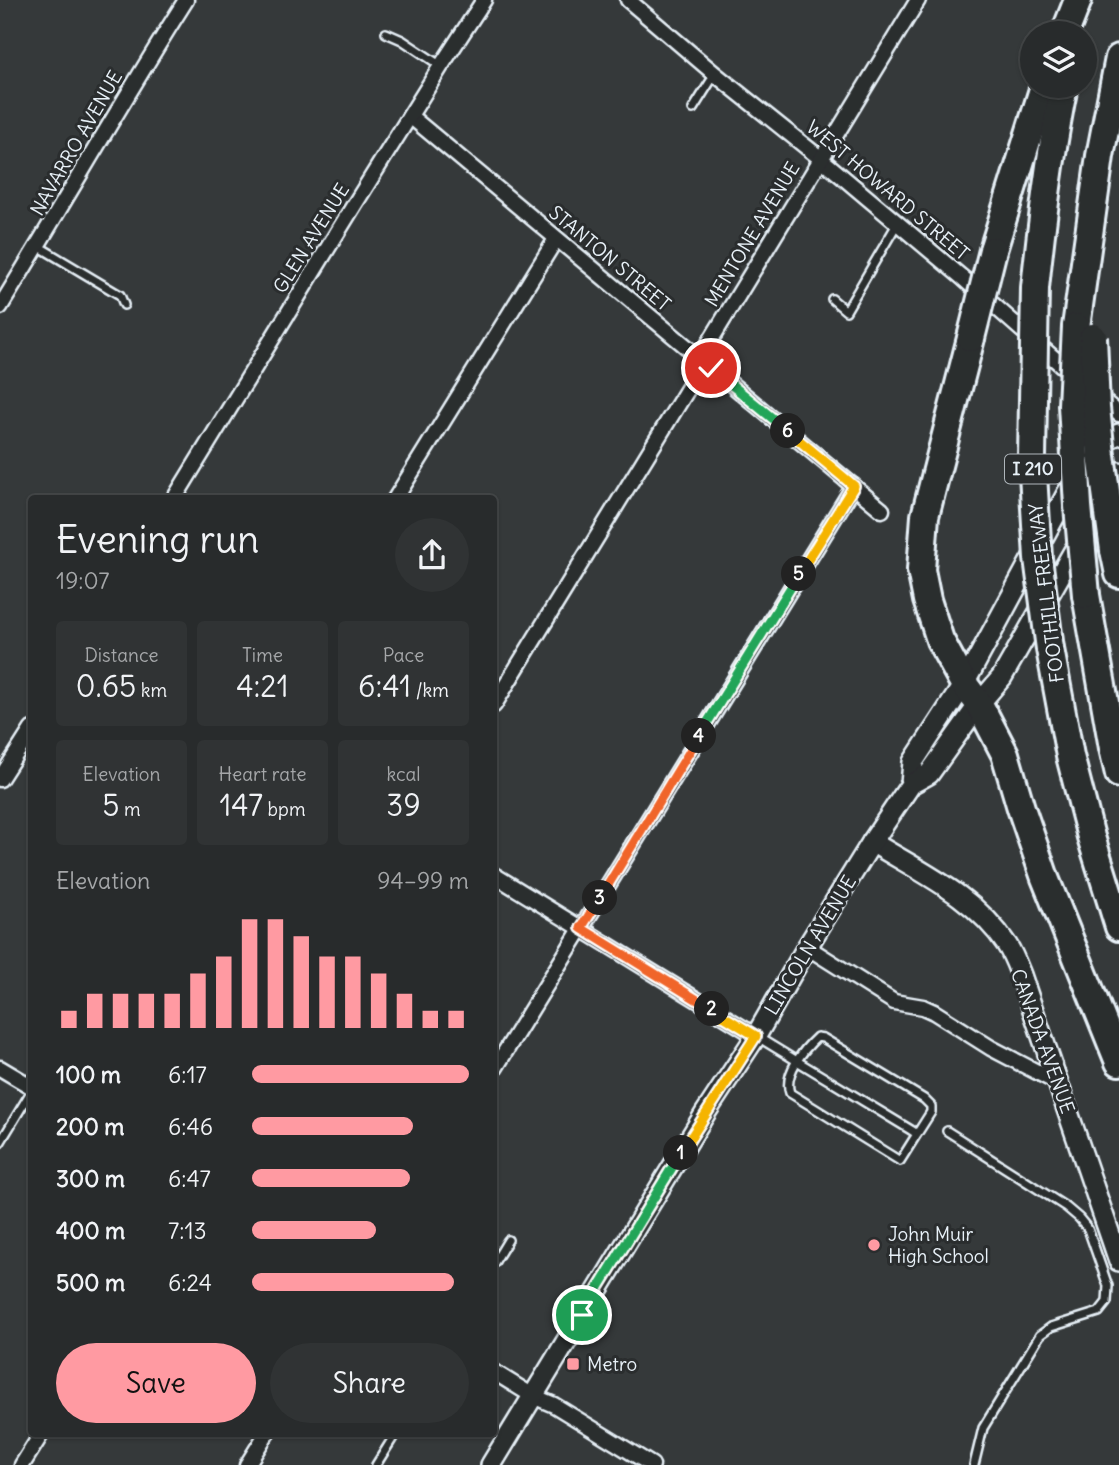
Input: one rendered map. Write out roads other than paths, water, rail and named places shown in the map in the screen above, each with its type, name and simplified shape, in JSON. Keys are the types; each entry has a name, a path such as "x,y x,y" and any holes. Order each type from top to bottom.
{"highway":[{"path":"1070,21 1078,0"},
{"path":"1080,21 1086,0"},
{"path":"1117,562 1085,332 1084,280 1100,156 1119,58"},
{"path":"1040,98 993,250 925,516 921,570 933,623 1005,754 1045,878 1119,1062"},
{"name":"FOOTHILL FREEWAY","path":"1062,98 1043,204 1035,288 1032,457 1038,558 1070,756 1091,837 1119,927"},
{"name":"FOOTHILL FREEWAY","path":"1085,332 1072,405 1078,506 1086,595 1119,774"}],"main road":[{"name":"LINCOLN AVENUE","path":"491,1465 706,1112 756,1036 807,947 911,784 913,762 971,694 1093,445 1119,433"},
{"name":"LINCOLN AVENUE","path":"971,694 1002,677 1119,472"},
{"name":"CANADA AVENUE","path":"872,842 968,902 988,921 1007,946 1021,975 1060,1084 1119,1261"}],"street":[{"name":"NAVARRO AVENUE","path":"0,307 186,0"},
{"name":"GLEN AVENUE","path":"176,495 352,207 484,0"},
{"name":"WEST HOWARD STREET","path":"628,0 964,279 1119,414"},
{"name":"MENTONE AVENUE","path":"497,700 703,361 709,343 820,158 918,0"},
{"name":"STANTON STREET","path":"410,116 882,510"},
{"path":"397,495 556,239"},
{"path":"497,1065 854,486"},
{"path":"0,779 28,735"},
{"path":"497,877 756,1036"},
{"path":"807,947 894,1002 923,1007 934,1012 991,1048 1060,1084"},
{"path":"0,1068 28,1086"},
{"path":"497,1374 652,1465"},
{"path":"22,1465 40,1437"},
{"path":"247,1465 264,1437"}],"lane":[{"path":"386,33 402,40 441,66"},
{"path":"693,109 715,74"},
{"path":"832,299 846,311 897,224"},
{"path":"38,246 120,296 124,305"},
{"path":"756,1036 918,1134"},
{"path":"817,1037 823,1038 924,1099 931,1106 931,1112 918,1134 900,1161 790,1093 788,1083 797,1061 813,1040 817,1037"},
{"path":"0,1143 28,1096"},
{"path":"947,1131 1079,1218 1088,1229 1108,1286 1107,1302 1098,1312 1051,1327 1040,1335 983,1428 974,1465"},
{"path":"497,1258 508,1240"},
{"path":"376,1465 394,1437"}],"place":[{"name":"John Muir High School","path":"874,1245"},
{"name":"Metro","path":"573,1364"}]}
